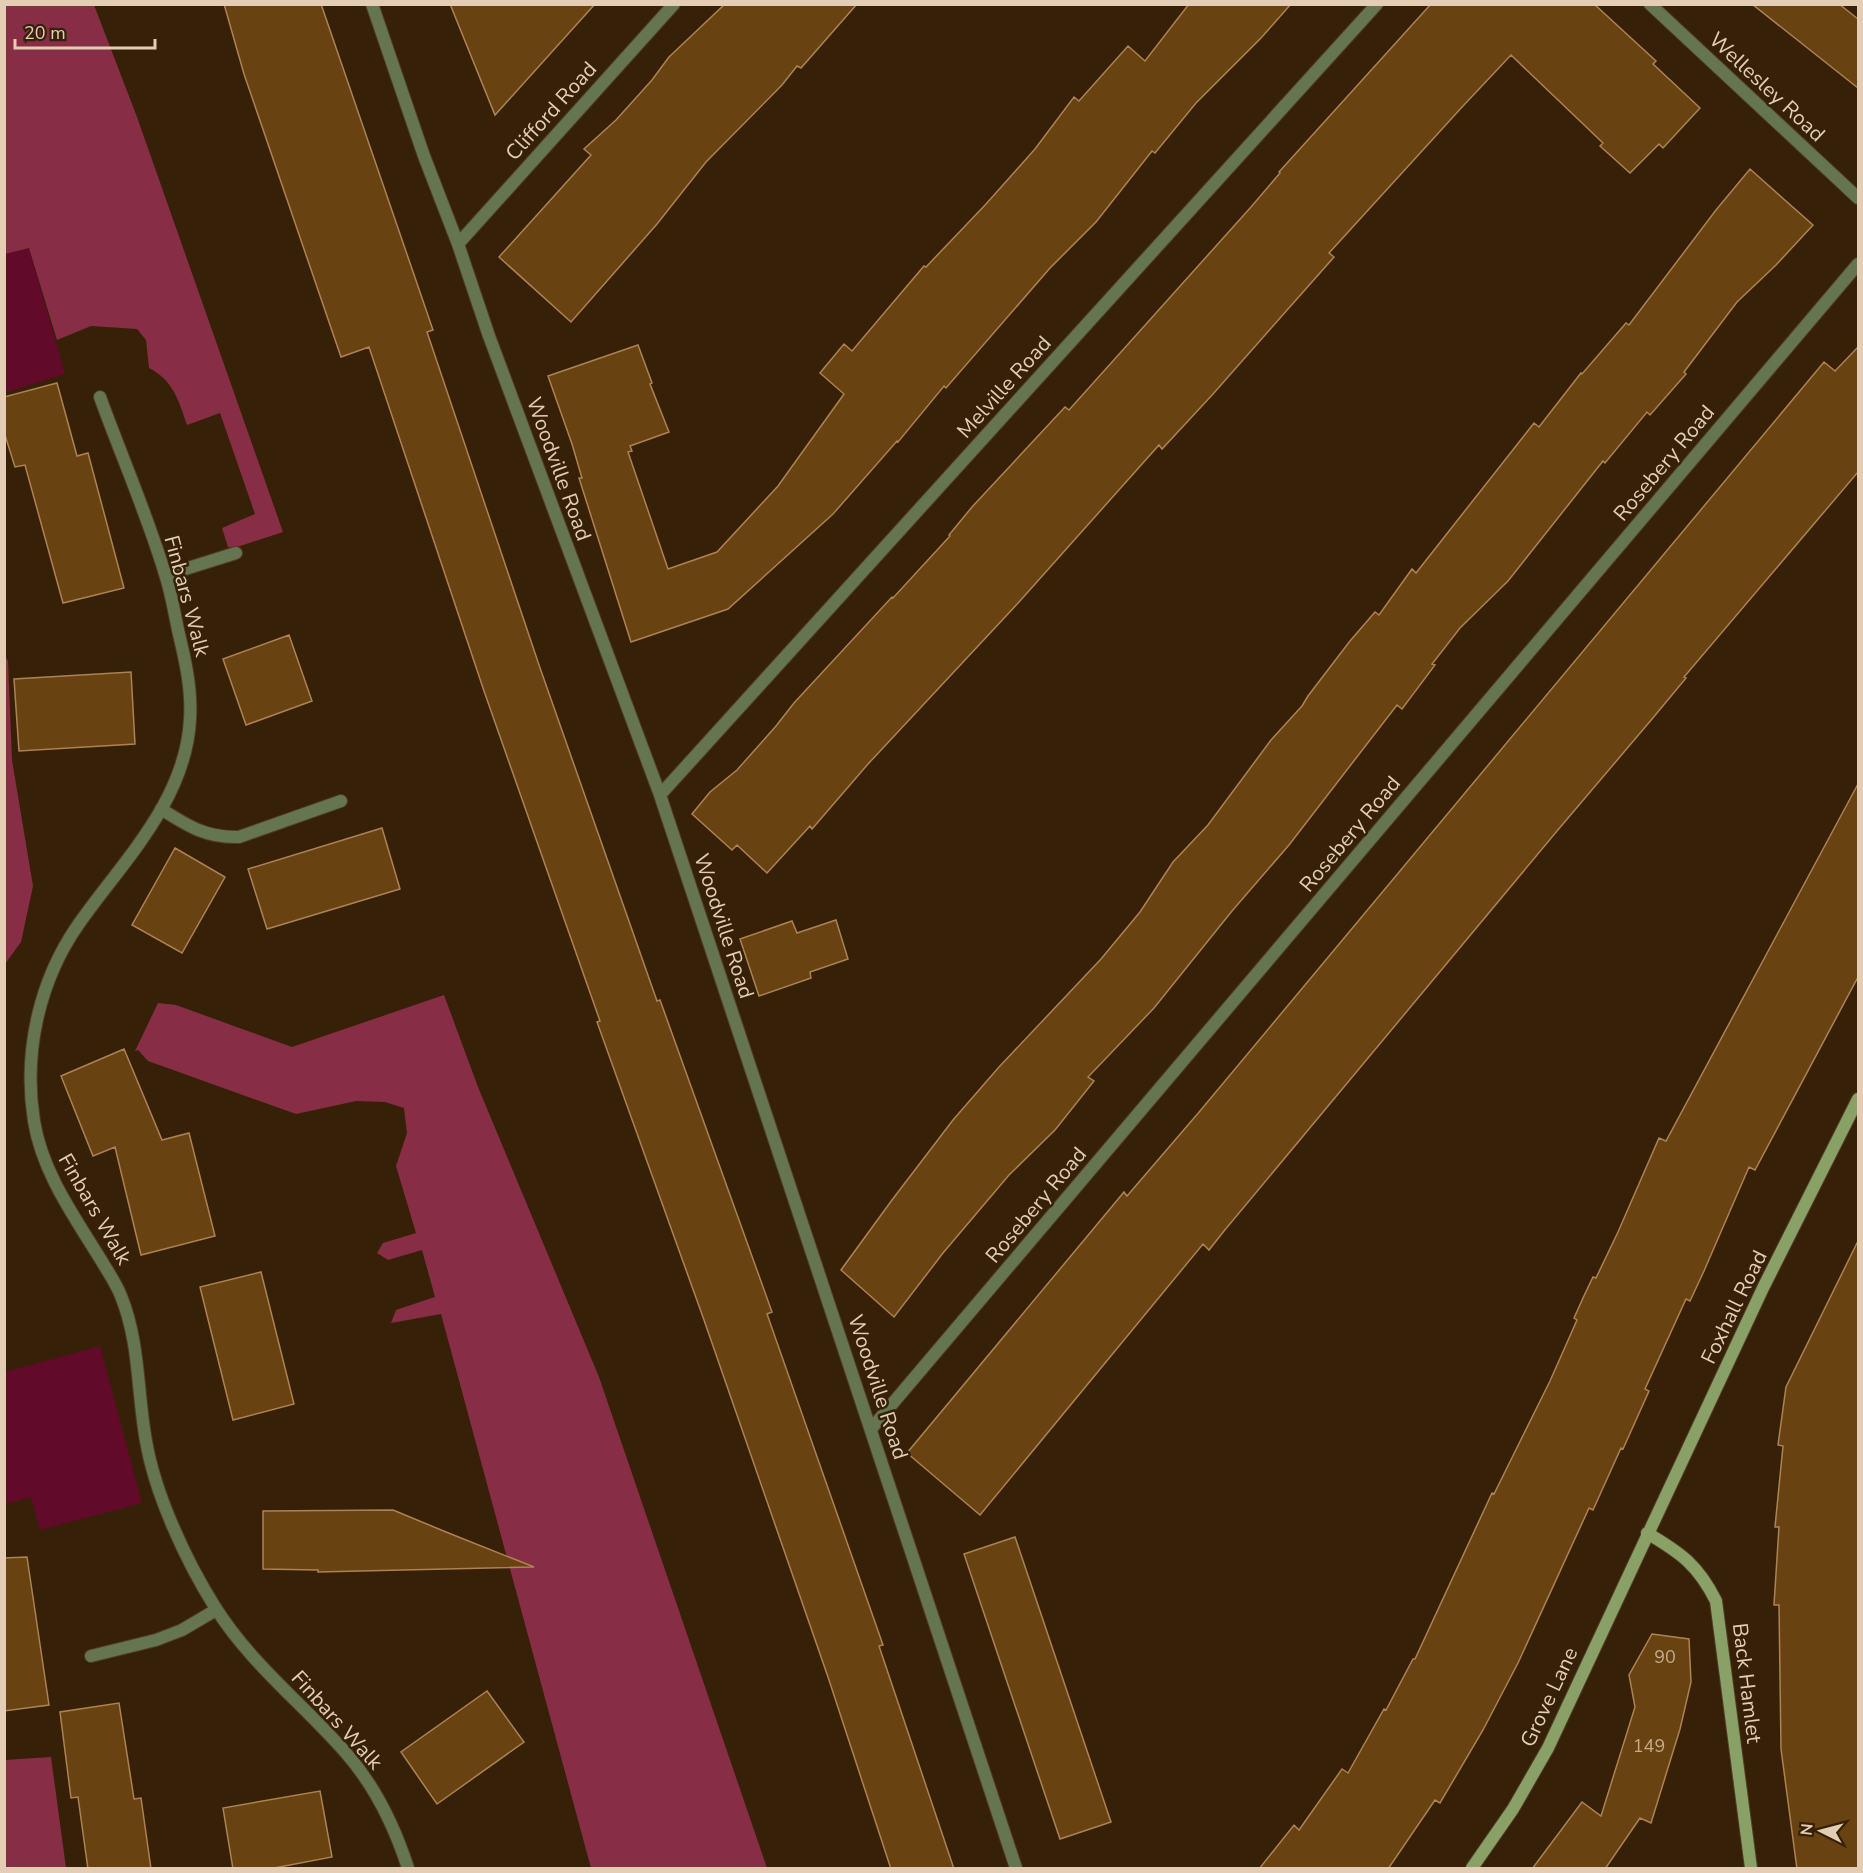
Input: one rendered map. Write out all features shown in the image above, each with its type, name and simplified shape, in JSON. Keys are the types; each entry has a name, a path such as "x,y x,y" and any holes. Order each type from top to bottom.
{"main road":[{"name":"Foxhall Road","path":"1647,1533 1763,1288 1858,1099"},
{"name":"Grove Lane","path":"1472,1869 1514,1809 1548,1748 1647,1533"},
{"name":"Back Hamlet","path":"1647,1533 1679,1552 1707,1582 1716,1600 1751,1869"}],"street":[{"name":"Woodville Road","path":"372,4 424,156 458,244 525,434 660,795 1016,1869"},
{"name":"Clifford Road","path":"458,244 674,4"},
{"name":"Melville Road","path":"660,795 1377,4"},
{"name":"Wellesley Road","path":"1650,4 1858,198"},
{"name":"Rosebery Road","path":"872,1429 1858,264"},
{"name":"Finbars Walk","path":"100,397 166,575 186,664 190,720 178,776 161,809 148,831 75,929 55,966 37,1015 30,1081 34,1120 41,1154 63,1199 119,1291 130,1320 137,1357 145,1440 153,1475 192,1568 216,1610 249,1651 347,1754 367,1781 386,1814 408,1869"},
{"path":"166,575 236,553"},
{"path":"161,809 205,834 238,837 341,801"},
{"path":"91,1656 156,1640 182,1630 216,1610"}],"shaded area":[{"path":"4,5 94,5 137,117 283,532 234,548 228,547 222,528 255,514 220,413 187,425 174,392 164,379 149,368 146,340 137,329 91,326 57,340 29,248 5,254"},
{"path":"29,248 65,374 5,393 4,254"},
{"path":"4,654 8,661 12,760 33,886 21,942 5,964"},
{"path":"444,995 478,1087 599,1377 767,1868 591,1868 441,1314 391,1323 396,1310 435,1297 422,1250 388,1260 377,1253 383,1243 416,1233 396,1166 407,1133 404,1108 385,1102 356,1101 296,1114 148,1061 138,1050 135,1051 158,1003 176,1005 292,1047"},
{"path":"100,1346 142,1503 40,1530 31,1497 5,1504 5,1372"},
{"path":"51,1757 66,1868 5,1868 5,1760"}],"building":[{"path":"224,4 321,4 433,330 427,332 539,665 657,1001 660,1000 772,1312 767,1314 883,1645 879,1646 954,1869 891,1869 828,1677 597,1022 600,1021 484,691 369,347 341,357 244,74"},
{"path":"450,4 595,4 495,115"},
{"path":"725,4 857,4 801,68 797,66 782,85 706,162 657,224 571,322 499,257 591,155 584,149 616,120 669,57"},
{"path":"1189,4 1291,4 1261,38 1196,103 1155,153 1152,151 1096,222 1050,268 833,514 728,609 631,642 579,478 582,478 572,444 548,376 638,345 669,432 630,446 632,451 628,452 668,569 717,552 778,486 844,394 820,373 844,344 852,351 924,266 926,267 986,204 1035,149 1074,97 1079,101 1128,46 1145,61"},
{"path":"1431,4 1594,4 1656,61 1653,64 1700,108 1663,148 1659,144 1630,173 1600,146 1603,143 1511,55 1329,253 1334,257 1213,394 1162,449 1159,445 1019,602 868,764 812,829 810,826 767,873 737,845 732,850 692,814 710,792 737,770 794,703 950,536 972,507 1065,407 1069,410"},
{"path":"1752,4 1839,4 1858,19 1858,88"},
{"path":"1750,169 1813,225 1737,302 1684,372 1686,374 1650,415 1647,412 1605,463 1603,461 1508,581 1460,628 1432,664 1435,665 1402,709 1397,705 1289,845 1232,911 1154,1008 1088,1077 1094,1081 1055,1130 1009,1175 943,1253 894,1317 841,1270 892,1200 953,1120 999,1067 1101,959 1140,912 1173,862 1208,825 1271,740 1302,706 1350,641 1375,612 1379,615 1412,569 1416,573 1534,423 1539,427 1581,373 1626,323 1629,325"},
{"path":"1858,347 1858,472 1684,677 1686,678 1209,1250 1203,1244 980,1515 907,1453 1124,1192 1127,1196 1200,1111 1824,362 1835,371"},
{"path":"57,383 77,456 88,453 124,588 63,603 25,465 15,467 4,432 4,397"},
{"path":"289,635 312,701 246,725 223,659"},
{"path":"131,672 135,744 19,751 14,679"},
{"path":"1858,784 1858,977 1755,1170 1749,1167 1690,1301 1686,1299 1645,1389 1649,1391 1623,1449 1621,1448 1593,1510 1589,1508 1518,1663 1483,1730 1440,1803 1435,1800 1388,1869 1259,1869 1294,1825 1299,1830 1342,1769 1348,1773 1415,1659 1492,1493 1494,1494 1550,1381 1577,1320 1574,1318 1618,1232 1659,1138 1666,1141"},
{"path":"382,828 400,889 267,929 248,869"},
{"path":"175,848 225,877 182,953 132,925"},
{"path":"836,920 848,959 810,972 811,978 759,996 740,939 792,921 797,933"},
{"path":"124,1049 162,1140 189,1133 215,1236 141,1255 115,1147 93,1156 61,1076"},
{"path":"1858,1241 1858,1869 1797,1869 1781,1749 1779,1605 1774,1605 1779,1527 1775,1527 1783,1446 1778,1445 1786,1387"},
{"path":"261,1272 294,1404 233,1420 200,1287"},
{"path":"393,1510 534,1567 318,1572 318,1570 263,1569 263,1511"},
{"path":"1015,1537 1111,1822 1060,1839 964,1554"},
{"path":"27,1557 49,1705 4,1711 4,1558"},
{"path":"1652,1634 1689,1639 1691,1682 1680,1729 1651,1823 1640,1818 1605,1869 1532,1869 1582,1802 1601,1816 1635,1707 1629,1675"},
{"path":"487,1691 524,1742 437,1804 401,1752"},
{"path":"119,1703 134,1799 141,1798 151,1869 88,1869 78,1797 71,1798 60,1712"},
{"path":"320,1791 332,1857 269,1869 233,1869 223,1808"}]}
